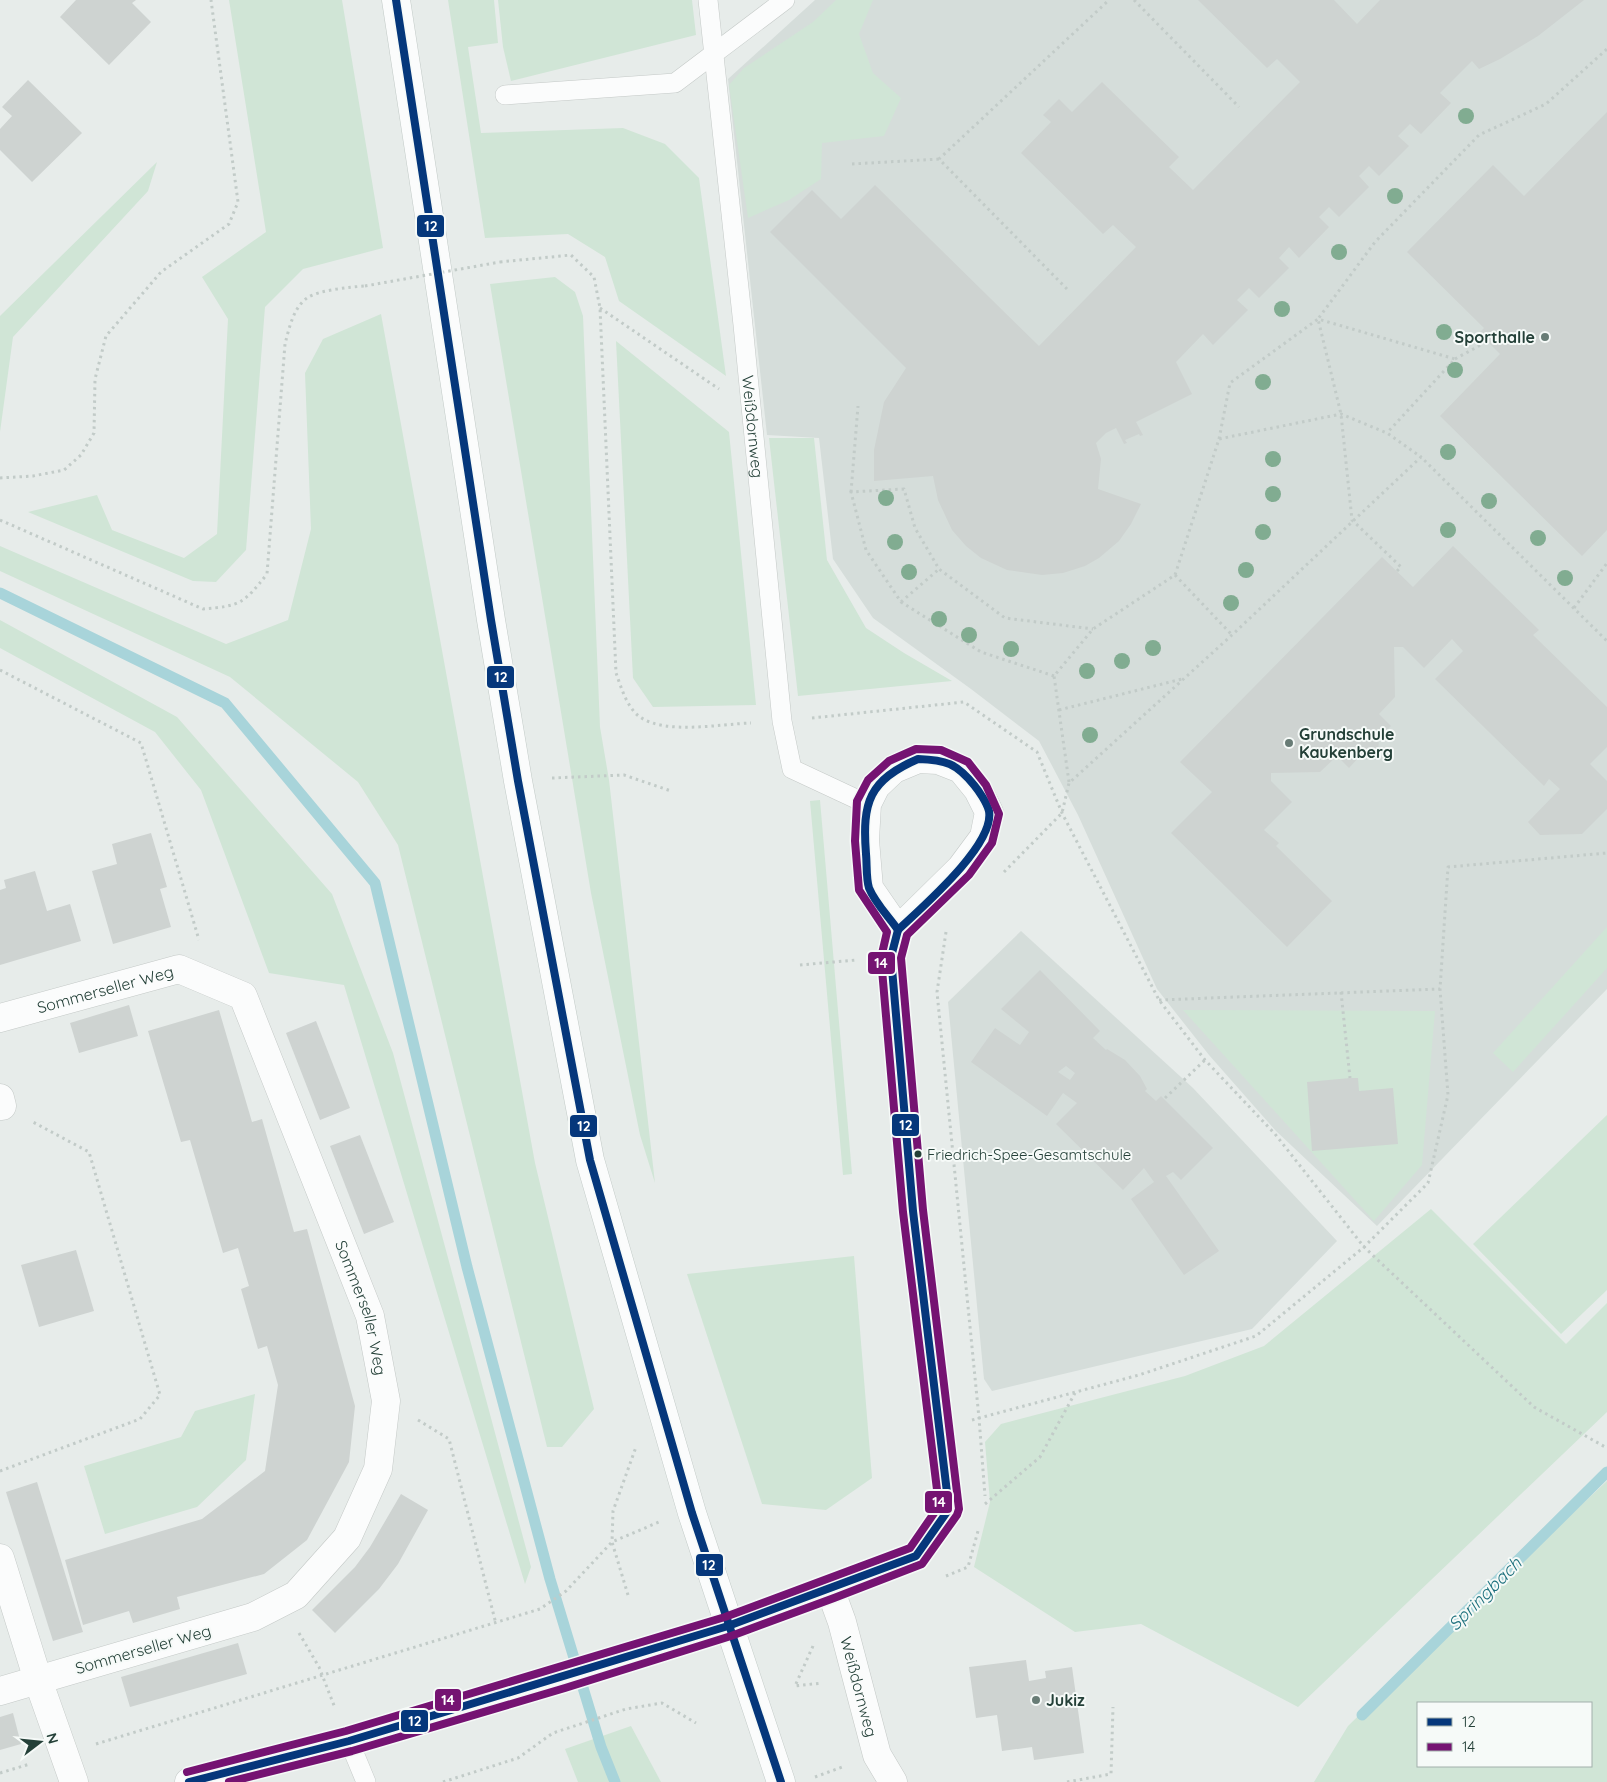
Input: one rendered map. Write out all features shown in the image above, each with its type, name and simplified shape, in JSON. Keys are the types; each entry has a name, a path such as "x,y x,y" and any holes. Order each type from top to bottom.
{"street":[{"path":"396,0 491,620 518,781 590,1160 656,1393 728,1626 781,1782"},
{"path":"189,1782 349,1741 562,1678 728,1626 916,1556 949,1509 913,1211 891,957 898,930 961,868 984,837 989,812 978,790 962,769 938,760 918,759 894,769 876,786 867,804 865,840 869,888 898,930"},
{"name":"Sommerseller Weg","path":"0,1018 180,969 243,996 370,1316 386,1401 378,1469 347,1538 296,1595 253,1617 0,1691"},
{"path":"0,1558 38,1680 74,1782"},
{"name":"Weißdornweg","path":"830,1589 842,1622 877,1755 893,1782"}],"lane":[{"name":"Weißdornweg","path":"708,0 743,325 749,410 782,721 792,769 867,804"},
{"path":"505,95 675,83 785,0"},
{"path":"349,1741 366,1782"}],"path":[{"path":"0,478 34,476 64,470 81,455 94,433 95,379 106,336 161,272 229,224 238,202 211,0"},
{"path":"852,164 939,159 1109,0"},
{"path":"1134,0 1240,107"},
{"path":"1001,876 1062,812 1069,782 1054,676 1093,629 1175,575 1219,439 1230,383 1318,319 1375,242 1478,135 1546,104 1607,49"},
{"path":"939,159 1067,289"},
{"path":"0,520 203,609 231,607 248,598 268,574 285,344 291,320 307,298 336,289 365,286 500,262"},
{"path":"600,308 749,410"},
{"path":"1318,319 1455,359"},
{"path":"1318,319 1341,414 1352,520 1401,567 1397,571"},
{"path":"1387,433 1455,359 1488,341"},
{"path":"858,406 851,492 866,550 901,602 981,652 1054,676"},
{"path":"1219,439 1341,414 1387,433 1421,457 1607,641"},
{"path":"1069,782 1232,635 1421,457"},
{"path":"851,492 904,489 915,528 939,569 1005,618 1093,629"},
{"path":"1574,608 1607,564"},
{"path":"901,602 939,569"},
{"path":"1175,575 1232,635"},
{"path":"0,670 141,743 211,982"},
{"path":"1059,710 1183,679"},
{"path":"518,781 624,775 671,791"},
{"path":"940,1428 1139,1375 1256,1336 1364,1247 1428,1183 1448,1095 1440,989 1448,867 1607,853"},
{"path":"953,925 946,932 938,992 979,1418"},
{"path":"800,965 891,957"},
{"path":"1159,1000 1440,989"},
{"path":"1341,992 1350,1078"},
{"path":"1165,1098 1205,1060"},
{"path":"0,1471 140,1419 160,1394 89,1152 1,1103"},
{"path":"628,1594 612,1542 613,1511 656,1393"},
{"path":"985,1504 1040,1457 1075,1393"},
{"path":"386,1401 449,1439 496,1624"},
{"path":"0,1773 496,1624 540,1609 566,1591 612,1542 650,1525"},
{"path":"280,1603 319,1667 322,1676"},
{"path":"443,1782 518,1758 553,1733 626,1709 662,1703 696,1723"},
{"path":"1067,1782 1111,1774 1113,1707"},
{"path":"809,1779 877,1755"}],"shaded area":[{"path":"815,0 1607,0 1607,989 1377,1226 1276,1131 1209,1055 1157,989 1078,815 1039,741 873,618 833,559 819,438 767,435 728,79"},
{"path":"1021,931 1193,1088 1337,1241 1252,1329 992,1391 984,1379 948,1002"}],"green space":[{"path":"229,0 342,0 383,248 303,269 265,307 246,550 216,582 193,581 28,512 97,495 112,530 184,558 217,534 228,319 202,277 266,232"},
{"path":"448,0 494,0 498,43 468,47 481,133 623,128 665,144 699,178 726,376 619,301 605,257 568,234 485,238"},
{"path":"498,0 692,0 696,35 511,81 503,47"},
{"path":"836,0 873,0 859,34 873,73 901,98 884,136 822,143 821,179 789,200 748,218 729,85 744,68 813,22"},
{"path":"157,162 148,191 13,337 0,432 0,316"},
{"path":"555,277 575,292 583,316 600,727 609,780 655,1183 640,1135 591,893 490,284"},
{"path":"381,314 535,1163 594,1409 562,1447 547,1447 398,845 358,782 230,677 0,571 0,546 226,644 288,620 311,529 305,373 323,339"},
{"path":"616,341 729,432 756,705 653,707 633,678"},
{"path":"769,438 814,438 827,560 866,628 952,681 798,696"},
{"path":"0,620 177,717 332,894 393,1053 531,1567 525,1584 344,985 269,973 201,790 155,732 0,648"},
{"path":"820,800 852,1174 843,1175 810,801"},
{"path":"1607,927 1607,968 1513,1072 1493,1053"},
{"path":"1183,1010 1435,1011 1422,1165 1374,1221"},
{"path":"1607,1115 1607,1290 1561,1334 1473,1244"},
{"path":"1431,1209 1566,1344 1607,1303 1607,1412 1298,1707 1141,1624 1075,1632 974,1567 990,1502 985,1442 1001,1424 1185,1376 1264,1346"},
{"path":"854,1256 872,1478 826,1510 762,1504 687,1274"},
{"path":"255,1394 246,1460 197,1507 105,1534 84,1466 181,1437 195,1411"},
{"path":"1607,1481 1607,1782 1314,1782 1348,1726 1437,1639"},
{"path":"631,1726 661,1782 578,1782 565,1749"}],"building":[{"path":"76,0 136,0 132,3 151,22 109,65 60,17"},
{"path":"1198,0 1334,0 1357,24 1380,0 1584,0 1538,36 1500,59 1479,69 1472,61 1440,93 1451,103 1421,134 1410,124 1398,136 1409,146 1379,176 1369,166 1359,176 1369,187 1339,217 1329,207 1319,217 1329,227 1299,258 1289,247 1279,258 1289,268 1259,298 1249,288 1237,300 1248,310 1213,345 1203,334 1176,362 1192,394 1136,422 1143,435 1140,436 1139,434 1125,440 1127,443 1124,444 1116,428 1106,433 1096,443 1101,459 1098,489 1141,504 1131,524 1119,541 1099,558 1085,566 1063,573 1042,575 1007,570 981,558 966,546 952,530 938,500 933,476 874,481 874,450 884,402 906,368 770,232 812,190 841,219 875,185 1039,346 1136,247 1113,225 1103,234 1021,153 1051,122 1043,115 1059,99 1072,112 1102,82 1179,157 1169,167 1193,190 1300,82 1277,59 1267,68"},
{"path":"28,80 82,133 32,182 0,150 0,129 12,116 2,107"},
{"name":"Sporthalle","path":"1607,112 1607,530 1582,556 1440,416 1500,354 1479,333 1484,328 1407,252 1493,165 1524,196"},
{"name":"Grundschule Kaukenberg","path":"1453,546 1539,630 1533,635 1607,707 1607,747 1590,764 1607,781 1607,809 1582,834 1540,835 1528,822 1560,789 1549,779 1544,786 1435,679 1463,651 1452,639 1424,668 1403,647 1394,647 1395,697 1379,714 1391,726 1379,738 1378,756 1361,755 1349,768 1337,756 1320,772 1271,773 1271,781 1292,802 1264,830 1279,843 1276,846 1332,901 1287,947 1171,833 1212,792 1180,762 1382,557 1413,587"},
{"path":"151,833 167,887 160,889 171,927 113,944 92,871 117,864 112,844"},
{"path":"35,871 47,911 70,904 81,941 0,965 0,890 6,888 4,880"},
{"path":"1040,970 1100,1031 1093,1038 1106,1050 1125,1060 1140,1076 1147,1089 1145,1091 1156,1101 1161,1096 1213,1148 1181,1180 1173,1172 1166,1176 1219,1251 1184,1275 1131,1199 1154,1182 1144,1168 1123,1190 1056,1124 1077,1103 1063,1093 1047,1116 971,1062 995,1028 1020,1045 1029,1032 1001,1009","holes":["1066,1066 1075,1073 1070,1080 1058,1072"]},
{"path":"129,1005 138,1036 79,1053 70,1023"},
{"path":"219,1010 252,1122 262,1119 294,1232 307,1229 355,1406 349,1462 307,1540 264,1574 177,1597 180,1609 133,1623 129,1611 83,1625 65,1560 202,1519 265,1471 278,1385 267,1346 258,1349 241,1289 249,1286 238,1248 223,1253 190,1140 181,1142 148,1031"},
{"path":"316,1021 350,1108 320,1120 286,1033"},
{"path":"1358,1078 1359,1091 1393,1088 1398,1144 1312,1151 1307,1082"},
{"path":"360,1135 394,1222 364,1234 330,1146"},
{"path":"76,1250 94,1311 39,1327 21,1265"},
{"path":"37,1482 83,1632 53,1641 6,1492"},
{"path":"401,1494 428,1510 398,1564 379,1589 335,1633 312,1610 355,1567 370,1547"},
{"path":"238,1643 247,1674 130,1707 121,1677"},
{"name":"Jukiz","path":"1026,1660 1029,1681 1046,1678 1045,1671 1072,1667 1084,1753 1034,1760 1032,1747 1002,1751 997,1715 976,1718 969,1667"},
{"path":"13,1713 21,1744 0,1750 0,1717"}],"waterway":[{"path":"0,593 225,703 375,883 467,1267 550,1579 601,1747 615,1782"},
{"name":"Springbach","path":"1362,1715 1607,1472"}],"transit line":[{"name":"12","path":"396,0 491,620 518,781 590,1160 692,1513 781,1782"},
{"name":"14","path":"187,1772 346,1731 725,1617 910,1548 939,1506 903,1212 881,958 887,932 859,890 855,841 857,801 868,780 889,761 916,749 941,750 968,762 986,785 999,814 992,843 969,875 907,935 901,958 923,1210 959,1509 957,1515 922,1564 731,1636 565,1688 352,1751 229,1782"},
{"name":"12","path":"918,759 936,760 950,764 962,772 987,804 989,811 988,825 981,841 969,858 938,892 898,930 878,904 869,888 865,836 866,820 872,795 879,785 889,775 918,759"},
{"name":"12","path":"189,1782 349,1741 728,1626 916,1556 949,1509 913,1211 891,957 898,930"}],"place":[{"name":"Sporthalle","path":"1545,337"},
{"name":"Grundschule Kaukenberg","path":"1289,743"},
{"name":"Friedrich-Spee-Gesamtschule","path":"918,1154"},
{"name":"Jukiz","path":"1036,1700"}]}
